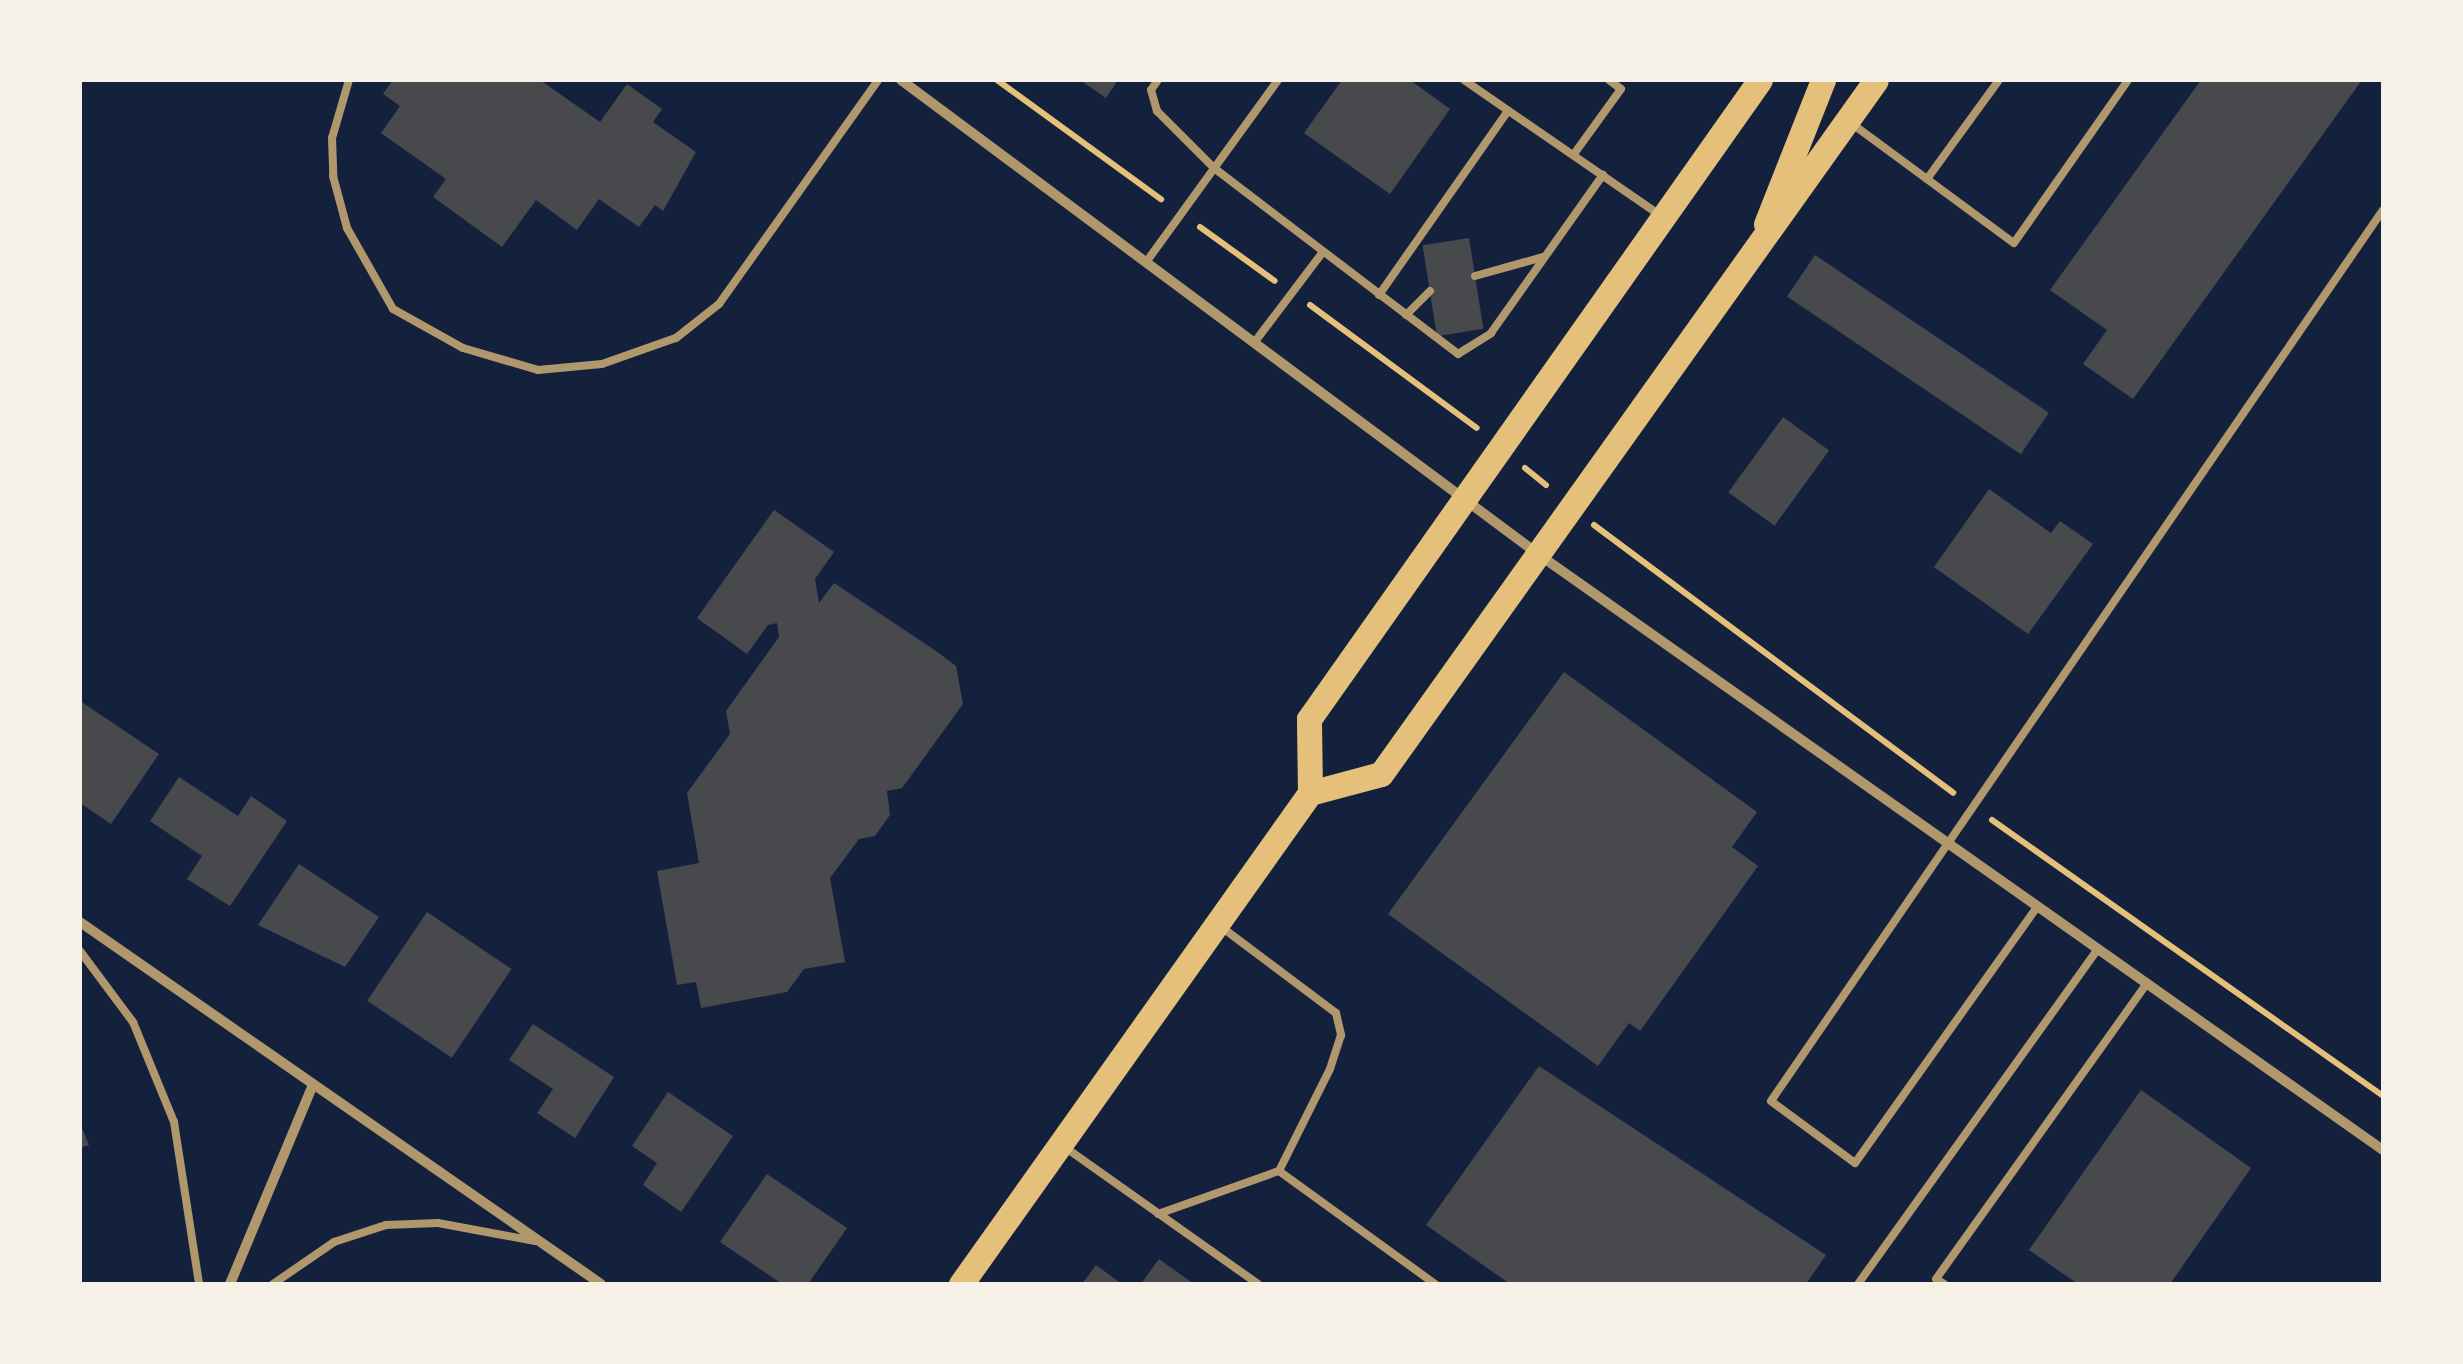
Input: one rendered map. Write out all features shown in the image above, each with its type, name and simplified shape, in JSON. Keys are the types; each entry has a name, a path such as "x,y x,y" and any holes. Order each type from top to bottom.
{"main road":[{"path":"962,1284 1310,793 1309,719 1760,80"},
{"path":"1760,243 1782,163 1823,80"},
{"path":"1310,793 1381,774 1876,80"}],"street":[{"path":"900,80 1538,554 2383,1150"},
{"path":"80,922 601,1284"},
{"path":"230,1284 313,1084"}],"lane":[{"path":"350,80 332,138 333,176 348,228 392,310 463,348 538,370 602,364 676,338 719,304 878,80"},
{"path":"1158,80 1151,90 1157,111 1214,168 1458,354 1476,348 1603,176"},
{"path":"1147,261 1278,80"},
{"path":"1464,80 1664,217"},
{"path":"1574,154 1622,89 1609,80"},
{"path":"1927,179 1999,80"},
{"path":"1848,121 2014,243 2128,80"},
{"path":"1379,295 1508,111"},
{"path":"2037,907 1855,1163 1771,1101 2383,210"},
{"path":"1254,342 1322,252"},
{"path":"1475,276 1543,258"},
{"path":"1406,315 1430,291"},
{"path":"1158,1214 1279,1170 1330,1069 1341,1035 1336,1013 1216,924"},
{"path":"1858,1284 2098,950"},
{"path":"80,951 133,1022 174,1122 198,1284"},
{"path":"1944,1284 1936,1279 2146,984"},
{"path":"1060,1144 1258,1284"},
{"path":"1279,1170 1434,1284"},
{"path":"272,1284 334,1242 386,1225 438,1222 540,1242"}],"path":[{"path":"997,80 1292,292 1973,807 2383,1096"}],"building":[{"path":"393,80 540,80 600,122 627,84 662,109 653,122 696,152 663,211 655,205 639,227 599,199 577,230 536,200 502,247 433,197 446,179 381,133 400,106 383,94"},
{"path":"1080,80 1118,80 1106,98"},
{"path":"1342,80 1410,80 1450,109 1390,194 1304,133"},
{"path":"2201,80 2362,80 2133,399 2083,364 2107,330 2050,290"},
{"path":"1469,238 1483,329 1437,336 1423,245"},
{"path":"1815,255 2049,413 2021,454 1787,296"},
{"path":"1783,417 1829,451 1774,526 1728,492"},
{"path":"1989,489 2051,533 2060,521 2093,544 2028,634 1934,567"},
{"path":"774,510 834,552 815,579 819,603 834,583 936,651 956,666 963,704 902,788 887,791 890,815 875,836 859,839 830,878 845,962 804,969 787,992 701,1008 696,982 677,985 657,871 699,863 687,793 730,734 726,711 779,637 777,623 768,625 747,654 697,618"},
{"path":"1564,672 1757,812 1732,847 1758,866 1640,1031 1629,1023 1598,1066 1388,914"},
{"path":"80,701 159,754 111,824 80,803"},
{"path":"179,777 238,816 251,796 287,821 230,906 187,879 202,856 150,821"},
{"path":"299,864 379,917 345,967 258,925"},
{"path":"427,912 512,969 452,1058 367,1001"},
{"path":"533,1024 614,1077 575,1138 537,1113 553,1089 509,1060"},
{"path":"1539,1066 1826,1255 1806,1284 1510,1284 1426,1225"},
{"path":"2141,1090 2251,1168 2170,1284 2078,1284 2029,1250"},
{"path":"668,1092 733,1136 681,1212 643,1185 657,1163 632,1146"},
{"path":"80,1123 89,1145 80,1148"},
{"path":"767,1174 847,1228 808,1284 782,1284 720,1242"},
{"path":"1159,1259 1194,1284 1141,1284"},
{"path":"1096,1265 1122,1284 1082,1284"}]}
